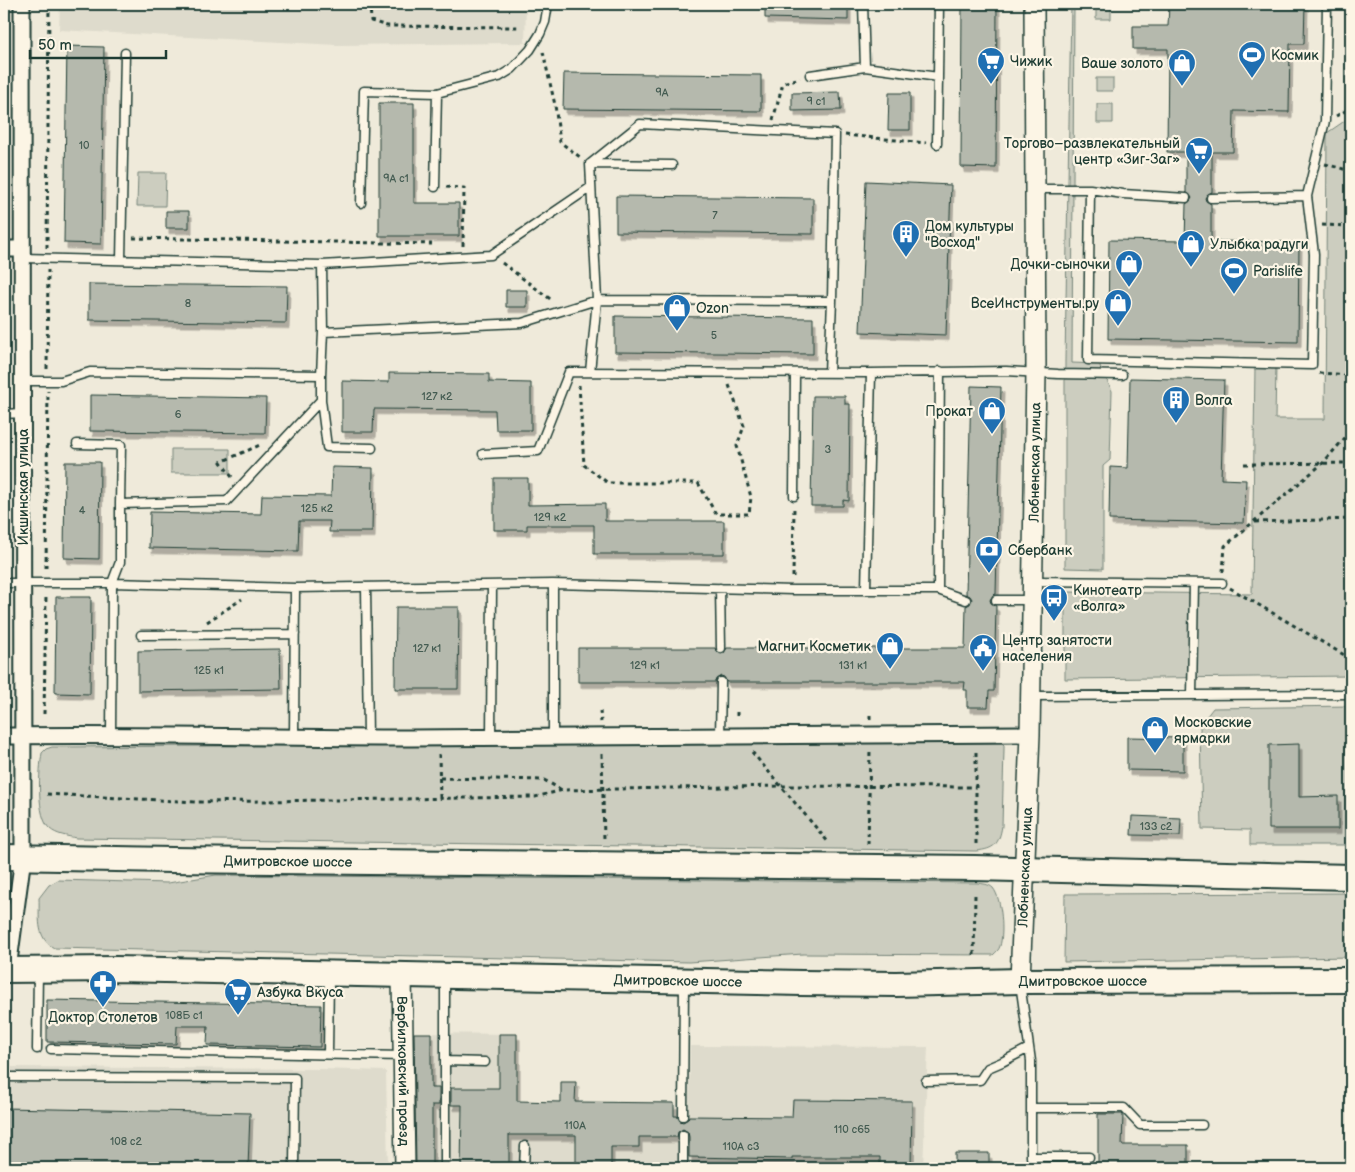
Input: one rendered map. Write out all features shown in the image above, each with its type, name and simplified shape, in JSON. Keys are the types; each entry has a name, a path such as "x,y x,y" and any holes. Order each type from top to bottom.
{"main road":[{"name":"Дмитровское шоссе","path":"13,857 1024,869 1351,876"},
{"name":"Дмитровское шоссе","path":"6,970 126,970 896,984 1020,981 1351,980"}],"street":[{"name":"Икшинская улица","path":"6,970 23,736 22,4"},
{"name":"Лобненская улица","path":"1020,981 1030,734 1036,372 1034,4"},
{"path":"4,248 22,254"},
{"path":"4,736 553,738 1030,734"},
{"name":"Вербилковский проезд","path":"402,975 405,1168"}],"lane":[{"path":"361,203 364,91 437,93 499,77 512,69 530,50 545,22 548,4"},
{"path":"862,4 865,67"},
{"path":"937,144 939,4"},
{"path":"1090,189 1088,360 1312,365 1314,254 1307,196 1325,121 1327,4"},
{"path":"121,260 124,52"},
{"path":"810,75 865,67 938,77"},
{"path":"435,187 437,93"},
{"path":"590,164 640,124 835,134 829,373"},
{"path":"590,164 672,165"},
{"path":"590,164 596,300 590,372"},
{"path":"22,254 121,260 322,265 491,255 592,186"},
{"path":"1035,189 1090,189 1124,194 1186,198"},
{"path":"1212,198 1307,196"},
{"path":"322,265 321,400 327,447 372,448"},
{"path":"323,332 522,323 596,300 832,301"},
{"path":"938,590 940,371"},
{"path":"483,454 538,451 569,372 871,374 1006,371 1122,375"},
{"path":"22,381 62,381 90,372 321,375"},
{"path":"794,373 794,496"},
{"path":"866,589 871,374"},
{"path":"120,504 227,501 321,400"},
{"path":"4,414 22,413"},
{"path":"77,444 121,445 120,562 112,583 111,736"},
{"path":"1032,581 1222,583"},
{"path":"4,583 112,583 295,588 553,584 793,590 938,590 966,600"},
{"path":"1192,695 1194,583"},
{"path":"553,584 553,738"},
{"path":"491,738 492,585"},
{"path":"366,587 368,738"},
{"path":"294,738 295,588"},
{"path":"720,588 721,648"},
{"path":"996,600 1032,600"},
{"path":"142,635 295,634"},
{"path":"720,736 721,682"},
{"path":"1030,696 1351,694"},
{"path":"37,1049 38,969"},
{"path":"328,1054 329,974"},
{"path":"445,1168 446,976"},
{"path":"684,981 684,1116"},
{"path":"1020,981 1031,1061 1031,1157 1089,1157"},
{"path":"926,1081 980,1080 988,1068 1029,1048"},
{"path":"51,1049 403,1056"},
{"path":"445,1061 485,1062"},
{"path":"4,1077 295,1078 294,1168"},
{"path":"1032,1108 1124,1108 1140,1125 1202,1125"},
{"path":"683,1135 683,1168"},
{"path":"524,1168 525,1146"}],"path":[{"path":"47,251 49,4"},
{"path":"370,4 371,20 387,26 519,27"},
{"path":"540,34 555,105 560,142 590,164"},
{"path":"771,131 782,83 810,75"},
{"path":"835,134 937,144"},
{"path":"1315,161 1351,171"},
{"path":"435,187 464,188 463,257"},
{"path":"1311,226 1351,226"},
{"path":"121,237 434,244"},
{"path":"491,255 564,310"},
{"path":"47,375 48,266"},
{"path":"1312,365 1311,373 1351,376"},
{"path":"578,372 584,465 608,483 698,483 716,514 749,514 751,497 737,446 744,426 724,373"},
{"path":"46,568 48,387"},
{"path":"240,487 221,462 291,432"},
{"path":"1351,432 1323,463 1225,546 1222,583 1351,659"},
{"path":"1244,464 1351,463"},
{"path":"793,590 794,496"},
{"path":"1255,522 1351,519"},
{"path":"186,635 261,587"},
{"path":"44,714 46,595"},
{"path":"600,711 604,789 604,840"},
{"path":"868,844 870,711"},
{"path":"737,712 738,735 829,843"},
{"path":"439,738 440,798"},
{"path":"976,748 976,844"},
{"path":"440,778 544,780 563,790"},
{"path":"47,794 196,802 535,797 563,790 604,789 781,786 976,787"},
{"path":"974,954 975,894"}],"shaded area":[{"path":"60,4 526,4 525,43 337,45 59,30"},
{"path":"1071,4 1074,4 1072,363 1099,364 1112,391 1110,460 1103,466 1103,569 1065,568 1065,361"},
{"path":"1096,4 1111,4 1111,19 1096,19"},
{"path":"1348,4 1351,4 1351,676 1065,679 1065,592 1252,594 1255,366 1276,366 1275,419 1325,419 1327,133 1346,120"},
{"path":"1096,78 1113,78 1113,91 1096,91"},
{"path":"1097,104 1113,104 1113,123 1097,123"},
{"path":"138,173 166,173 165,206 137,206"},
{"path":"171,449 230,449 230,473 171,473"},
{"path":"1351,706 1351,845 1250,845 1250,830 1202,829 1200,725 1213,708"},
{"path":"1000,741 1004,745 1001,832 992,847 976,851 76,838 59,834 50,829 42,814 40,793 42,753 52,747"},
{"path":"216,875 978,883 990,886 996,893 1000,908 1002,933 1000,947 993,955 803,954 689,962 54,948 48,943 41,932 39,898 49,885 58,880 168,883"},
{"path":"1351,893 1351,957 1064,962 1065,894"},
{"path":"413,1033 517,1034 517,1111 524,1112 525,1101 560,1102 561,1082 576,1082 575,1102 674,1116 689,1116 690,1046 928,1047 923,1168 414,1168"},
{"path":"4,1067 386,1071 388,1168 4,1168"}],"building":[{"path":"765,4 848,4 848,20 765,18"},
{"path":"962,4 997,4 996,168 961,167"},
{"name":"Торгово–развлекательный центр «Зиг-Заг»","path":"1169,4 1305,4 1304,44 1290,44 1289,112 1234,111 1233,152 1212,152 1212,192 1205,198 1211,204 1211,241 1299,242 1298,342 1108,339 1109,240 1185,241 1186,204 1192,198 1186,192 1186,152 1167,152 1168,49 1133,49 1133,26 1168,26"},
{"path":"67,46 104,47 101,244 64,243"},
{"path":"564,73 761,75 761,111 563,109"},
{"path":"840,92 841,110 792,111 792,93"},
{"path":"889,93 910,93 910,130 888,130"},
{"path":"379,103 414,103 414,203 459,203 459,236 379,236"},
{"name":"Дом культуры \"Восход\"","path":"866,181 951,185 946,335 860,332"},
{"path":"616,196 813,198 813,234 616,232"},
{"path":"166,211 189,211 189,228 166,228"},
{"path":"89,284 287,286 286,323 89,320"},
{"path":"506,290 527,290 527,307 506,307"},
{"path":"615,316 813,318 813,354 615,352"},
{"path":"389,373 489,374 489,382 531,383 531,430 496,430 495,410 374,409 373,432 342,432 342,381 389,382"},
{"name":"Волга","path":"1130,378 1224,380 1221,479 1246,480 1244,523 1109,520 1110,467 1128,468"},
{"path":"971,386 1001,387 996,594 990,600 996,606 994,691 989,691 988,707 967,707 967,690 964,690 965,682 727,682 721,676 715,682 578,682 578,648 715,648 721,654 727,648 965,648 966,606 970,604 972,599 966,594"},
{"path":"90,395 266,398 265,433 90,431"},
{"path":"813,396 845,396 845,404 850,404 849,501 843,500 843,506 811,506"},
{"path":"65,462 100,462 99,559 64,558"},
{"path":"332,467 373,468 372,532 329,532 330,521 299,521 298,551 149,548 150,512 261,514 262,495 331,496"},
{"path":"494,478 528,478 528,505 605,504 605,521 724,521 724,554 594,554 594,525 527,525 527,530 494,530"},
{"path":"56,597 91,597 90,694 55,693"},
{"path":"396,607 459,607 458,689 395,689"},
{"path":"280,649 281,689 138,691 138,651"},
{"name":"Московские ярмарки","path":"1127,737 1183,738 1183,771 1127,770"},
{"path":"1299,744 1299,797 1338,796 1338,829 1269,829 1269,745"},
{"path":"1132,816 1181,818 1180,836 1131,835"},
{"path":"47,1000 321,1005 320,1047 207,1045 208,1026 177,1026 176,1044 47,1042"},
{"path":"414,1033 431,1033 431,1088 439,1088 439,1105 432,1105 432,1168 416,1168"},
{"path":"499,1034 517,1034 517,1101 561,1102 561,1082 576,1082 575,1102 674,1103 674,1116 677,1116 683,1122 689,1116 792,1117 793,1100 912,1101 911,1168 880,1168 880,1157 792,1157 792,1159 689,1157 688,1132 683,1129 678,1132 677,1137 639,1137 639,1147 611,1147 611,1168 576,1168 576,1135 509,1135 509,1168 461,1168 462,1105 451,1105 451,1088 499,1088"},
{"path":"4,1108 250,1113 248,1168 4,1168"},
{"path":"1098,1114 1123,1115 1122,1145 1188,1145 1188,1168 1098,1168"},
{"path":"955,1153 989,1153 989,1168 955,1168"}],"place":[{"name":"Космик","path":"1252,79"},
{"name":"Чижик","path":"991,85"},
{"name":"Ваше золото","path":"1182,87"},
{"name":"Торгово–развлекательный центр «Зиг-Заг»","path":"1199,175"},
{"name":"Дом культуры \"Восход\"","path":"906,258"},
{"name":"Улыбка радуги","path":"1191,268"},
{"name":"Дочки-сыночки","path":"1129,288"},
{"name":"Parislife","path":"1234,295"},
{"name":"ВсеИнструменты.ру","path":"1118,327"},
{"name":"Ozon","path":"677,332"},
{"name":"Волга","path":"1176,424"},
{"name":"Прокат","path":"992,435"},
{"name":"Сбербанк","path":"989,574"},
{"name":"Кинотеатр «Волга»","path":"1054,622"},
{"name":"Магнит Косметик","path":"890,670"},
{"name":"Центр занятости населения","path":"983,672"},
{"name":"Московские ярмарки","path":"1155,754"},
{"name":"Доктор Столетов","path":"103,1008"},
{"name":"Азбука Вкуса","path":"238,1016"}]}
